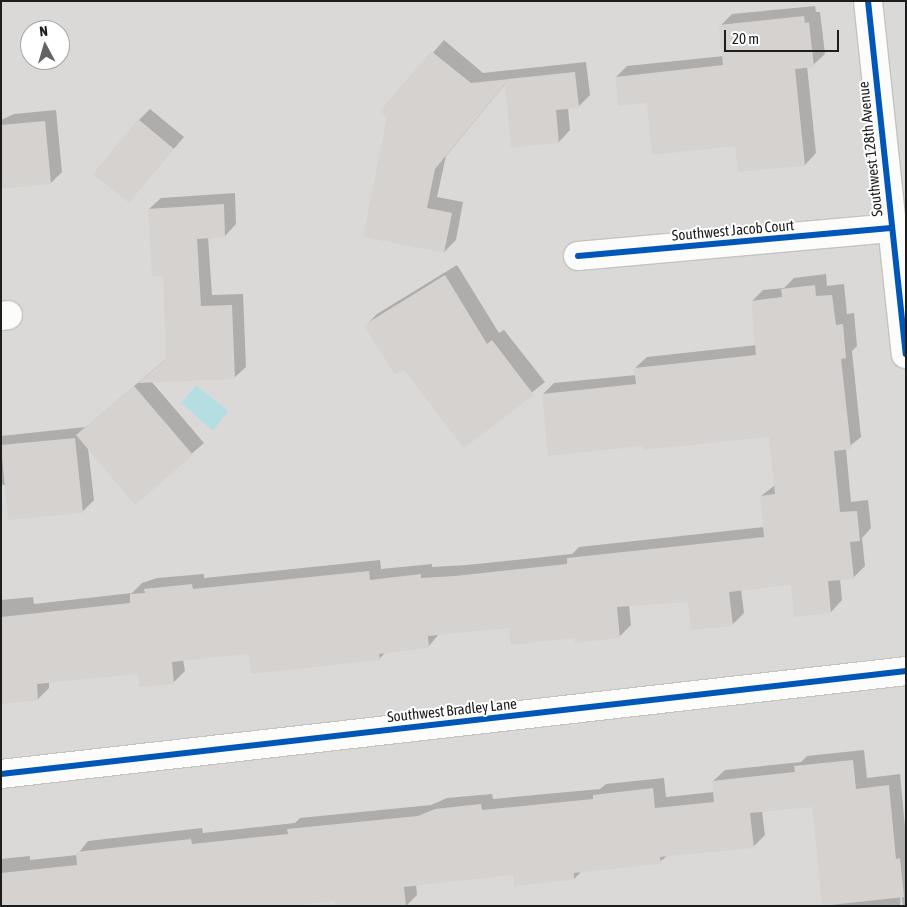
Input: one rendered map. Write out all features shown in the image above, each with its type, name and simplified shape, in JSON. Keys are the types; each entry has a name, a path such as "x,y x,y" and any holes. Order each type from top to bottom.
{"street":[{"name":"Southwest 128th Avenue","path":"868,1 906,354"},
{"name":"Southwest Jacob Court","path":"578,256 891,228"},
{"name":"Southwest Bradley Lane","path":"1,774 906,671"}],"shaded area":[{"path":"1,1 906,1 906,906 1,906"}],"water":[{"path":"196,385 228,411 213,431 181,403"}],"building":[{"path":"804,16 805,23 809,22 814,67 795,69 805,166 738,172 735,146 652,155 647,103 618,106 615,77 723,65 719,25"},
{"path":"431,51 471,83 575,72 579,108 556,110 559,143 511,148 505,84 435,169 427,208 452,213 444,253 363,237 387,117 380,111"},
{"path":"138,119 174,149 129,203 93,174"},
{"path":"45,121 51,184 1,189 1,125"},
{"path":"224,204 225,237 197,239 201,306 232,305 235,379 138,383 166,359 163,276 152,277 148,209"},
{"path":"445,275 487,344 492,340 534,395 464,448 404,370 395,375 364,325"},
{"path":"815,285 816,296 832,295 836,325 843,324 846,358 841,359 851,449 834,451 840,512 857,511 860,541 850,542 854,579 828,581 831,613 794,617 791,585 729,592 733,626 691,630 688,602 617,607 620,638 575,643 575,638 511,645 509,628 428,636 429,648 379,654 380,660 251,674 249,654 172,662 174,684 139,687 138,674 37,684 38,700 1,704 1,617 130,603 130,594 145,593 144,589 192,584 193,589 369,571 370,580 421,574 421,578 455,576 567,564 567,558 764,537 760,496 775,494 769,437 643,450 642,446 548,456 542,394 636,384 634,368 756,355 751,301 782,297 781,289"},
{"path":"134,386 193,455 135,505 76,435"},
{"path":"75,438 83,513 8,520 1,445"},
{"path":"853,760 856,789 889,785 896,859 900,858 904,897 822,906 812,807 750,813 754,848 660,857 661,864 574,873 574,880 514,886 513,875 404,887 406,906 335,906 335,901 290,906 1,906 1,873 77,865 76,852 191,839 192,844 288,834 287,829 418,816 435,809 481,804 482,810 593,799 593,795 653,788 655,808 714,802 712,781 795,772 794,766"}],"cycle path":[{"path":"868,1 906,354"},
{"path":"578,256 891,228"},
{"path":"1,774 906,671"}]}
